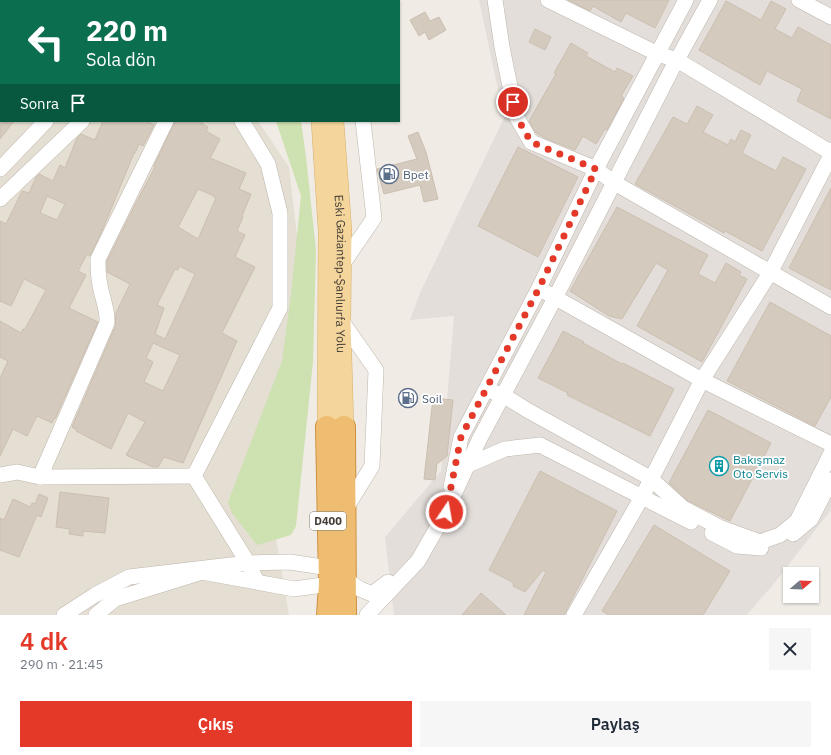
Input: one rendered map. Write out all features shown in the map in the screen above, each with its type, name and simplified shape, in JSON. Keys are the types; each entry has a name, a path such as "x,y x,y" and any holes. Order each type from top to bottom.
{"highway":[{"name":"D400","path":"328,615 344,510 336,427"},
{"name":"D400","path":"336,427 334,577 345,615"}],"main road":[{"name":"Eski Gaziantep-Şanlıurfa Yolu","path":"321,122 328,231 336,427"},
{"name":"Eski Gaziantep-Şanlıurfa Yolu","path":"334,122 342,230 341,320 336,427"}],"street":[{"path":"495,0 502,47 516,116 531,142 596,169 613,182 770,273 831,306"},
{"path":"548,0 658,54 677,60 830,155 770,273 702,380 650,478 642,497 574,615"},
{"path":"446,512 461,437 539,288 596,169 686,0"},
{"path":"367,615 418,561 446,512 503,395 555,298 613,182 710,0"},
{"path":"799,0 831,17"},
{"path":"0,169 45,122"},
{"path":"0,199 81,122"},
{"path":"40,477 107,323 108,315 97,271 98,259 166,122"},
{"path":"194,476 280,308 280,213 268,164 243,122"},
{"path":"342,265 374,218 362,122"},
{"path":"539,288 702,380 831,444"},
{"path":"341,320 376,370 372,466 344,510"},
{"path":"485,389 503,395 527,410 650,478 683,508 719,527 760,542 780,535 797,521 831,453"},
{"path":"468,465 505,449 540,445 737,546 767,549 786,540 811,519 831,480"},
{"path":"0,476 18,472 40,477 194,476"},
{"path":"194,476 248,563 257,582"},
{"path":"64,615 129,577 248,563 290,562 334,577 372,594 418,561"},
{"path":"96,615 115,599 202,572 294,589 334,577"}],"shaded area":[{"path":"479,0 831,0 831,510 787,567 783,567 783,572 747,615 394,615 385,537 441,471 454,316 410,320 420,293 504,118"},
{"path":"0,122 259,122 289,167 308,330 268,491 289,615 0,615"}],"green space":[{"path":"276,122 301,122 316,250 313,362 296,526 291,535 257,545 232,513 228,502 282,361 291,295 301,196"}],"building":[{"path":"568,0 669,0 655,28 626,13 621,22 593,6 590,11"},
{"path":"726,1 761,20 771,1 786,9 775,29 792,38 798,27 831,45 831,119 797,101 802,89 767,71 760,85 699,50"},
{"path":"425,12 430,21 439,17 446,30 429,40 425,32 419,36 410,20"},
{"path":"535,29 551,37 545,50 529,42"},
{"path":"571,43 588,53 586,56 615,72 617,68 633,76 621,96 624,98 607,130 605,129 596,144 583,136 575,150 536,133 529,121 556,74 554,73"},
{"path":"697,106 713,115 703,132 728,145 731,139 735,142 741,130 751,135 742,153 776,171 783,157 806,169 762,251 725,231 724,233 635,184 673,117 687,124"},
{"path":"0,122 13,122 0,139"},
{"path":"103,122 148,122 154,125 143,146 139,144 134,153 102,231 90,256 87,254 78,271 86,275 69,308 98,322 55,419 54,418 52,423 37,416 27,436 13,429 0,456 0,378 8,361 0,357 0,321 21,333 23,329 25,329 46,290 24,279 11,306 0,301 0,221 6,224 22,191 29,193 36,177 39,174 53,181 60,165 65,168 77,138 81,134 95,140","holes":["47,196 65,204 57,220 40,213"]},
{"path":"175,122 203,122 202,124 208,127 206,131 220,139 210,158 246,173 239,189 251,194 237,231 245,235 235,257 255,267 222,333 237,341 183,463 164,457 158,467 153,467 126,455 145,422 128,413 111,449 76,431 77,430 72,427 115,327 116,313 130,284 107,272 107,261 155,167 154,166","holes":["198,189 216,198 198,239 178,227","179,266 195,274 165,339 155,334 164,308 157,305 175,269 178,270","153,343 180,355 163,391 144,382 153,362 146,358"]},
{"path":"418,132 426,152 438,199 424,202 420,185 384,194 377,169 417,159 408,136"},
{"path":"518,147 578,177 538,257 478,226"},
{"path":"831,188 831,290 789,268"},
{"path":"617,207 708,255 698,274 715,283 726,263 741,272 739,275 747,279 702,362 637,326 668,270 656,263 622,319 609,316 570,291"},
{"path":"770,302 831,336 831,397 815,426 727,381"},
{"path":"563,331 622,364 623,363 674,389 650,436 567,395 568,393 538,378"},
{"path":"433,398 453,400 447,456 437,464 435,480 424,479"},
{"name":"Bakışmaz Oto Servis","path":"708,410 771,443 730,521 688,501 669,483"},
{"path":"540,471 617,511 564,615 524,615 546,572 543,570 525,592 513,586 514,583 489,570"},
{"path":"60,492 109,498 105,533 83,531 83,536 69,534 70,529 56,527"},
{"path":"39,494 48,498 41,517 37,515 19,557 0,550 0,518 4,520 13,499 30,507 32,503 35,504"},
{"path":"654,525 730,571 703,615 609,615 602,611"},
{"path":"481,593 506,615 462,615"}],"place":[{"name":"Bpet","path":"389,174"},
{"name":"Soil","path":"408,398"},
{"name":"Bakışmaz Oto Servis","path":"719,466"}],"route":[{"path":"446,512 461,437 539,288 596,169 531,142 516,116 513,102"}]}
